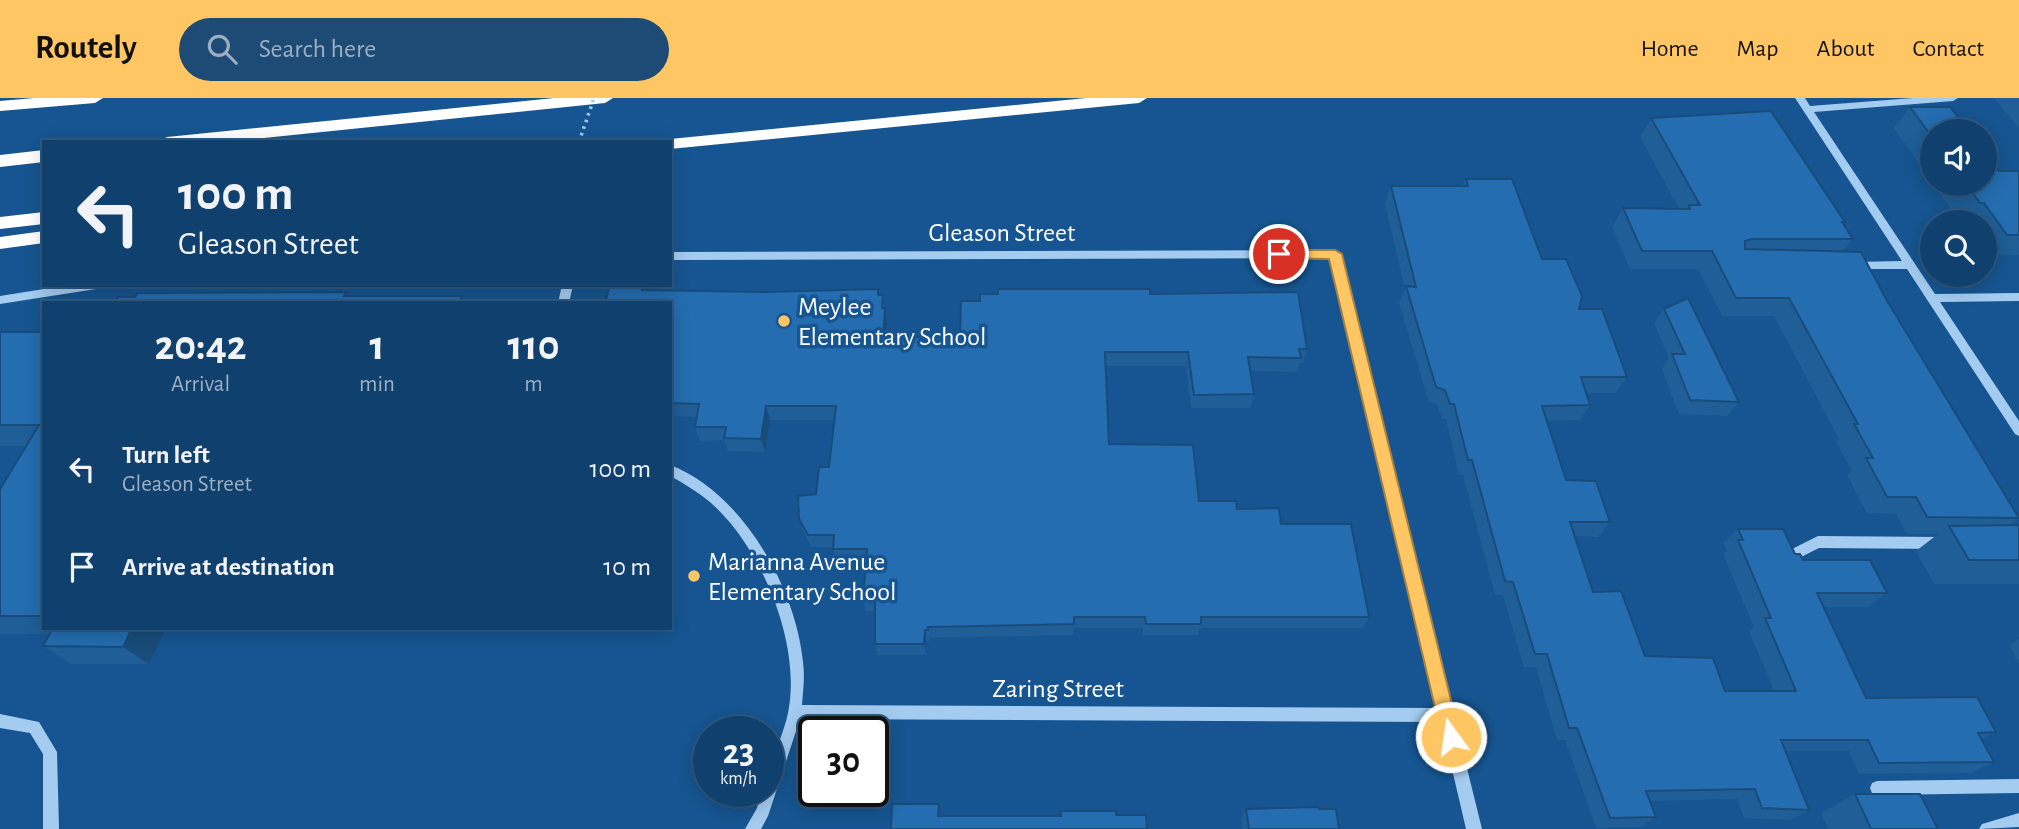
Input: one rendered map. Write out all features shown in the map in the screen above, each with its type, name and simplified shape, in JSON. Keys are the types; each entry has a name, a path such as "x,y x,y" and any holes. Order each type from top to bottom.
{"highway":[{"path":"0,106 95,98"},
{"path":"187,140 605,98"},
{"path":"672,144 1139,98"},
{"path":"0,161 42,156"},
{"path":"0,223 42,218"},
{"path":"0,243 42,237"}],"street":[{"path":"1800,98 2019,430"},
{"path":"1807,109 1952,98"},
{"name":"Gleason Street","path":"672,256 1335,254 1445,715"},
{"path":"1838,266 1910,265"},
{"path":"0,300 83,287"},
{"path":"1931,298 2019,297"},
{"path":"672,471 684,475 714,497 755,551 784,612 796,656 794,712 763,811 752,829"},
{"path":"1797,553 1818,542 1957,544"},
{"name":"Zaring Street","path":"794,712 1445,715"},
{"path":"1445,715 1474,829"},
{"path":"0,721 34,727 50,752 51,829"},
{"path":"1877,788 2019,786"},
{"path":"1987,829 2019,820"}],"path":[{"path":"580,140 594,98"}],"building":[{"path":"1910,107 1950,107 1960,119 1920,119"},
{"path":"1771,111 1845,222 1842,222 1853,239 1752,239 1745,241 1745,249 1861,252 1886,299 2019,518 1927,517 1916,497 1887,497 1866,458 1873,458 1854,424 1858,424 1789,298 1736,298 1712,251 1642,251 1623,208 1690,209 1689,205 1700,205 1651,118"},
{"path":"1997,168 1999,171 2019,171 2019,235 2007,235 1997,221 1997,210 1989,210 1984,203 1980,203 1975,196 1997,196"},
{"path":"1466,179 1512,179 1542,259 1566,259 1582,296 1579,309 1602,309 1627,377 1581,377 1590,405 1542,406 1566,480 1596,481 1610,522 1570,522 1593,592 1621,591 1645,656 1713,658 1725,691 1796,691 1765,618 1771,618 1738,540 1743,540 1738,529 1783,529 1795,554 1800,554 1803,560 1870,560 1887,593 1817,593 1866,698 1977,697 1996,732 1978,733 1994,762 1879,763 1868,740 1781,740 1809,810 1762,808 1755,789 1646,791 1656,817 1610,818 1577,728 1569,728 1547,654 1535,654 1513,582 1505,581 1454,404 1450,404 1445,390 1436,387 1406,286 1416,287 1391,186 1468,186"},
{"path":"609,287 765,292 878,289 878,295 883,295 882,308 885,308 883,337 960,337 961,301 980,301 980,294 998,294 998,289 1150,289 1150,294 1298,292 1307,349 1299,349 1301,358 1248,357 1254,394 1194,395 1188,352 1105,352 1109,444 1193,445 1199,501 1236,501 1237,509 1279,508 1281,524 1351,524 1369,617 1201,617 1201,624 1146,624 1145,617 1074,617 1074,624 928,627 928,630 925,630 924,644 875,644 875,599 863,599 867,549 833,549 834,535 808,535 799,519 798,496 816,494 819,467 829,467 836,406 766,406 761,439 724,438 726,427 695,427 699,404 672,403 672,301 606,301"},
{"path":"347,292 344,296 462,296 460,301 116,301 118,297 135,297 138,293"},
{"path":"1688,298 1739,402 1690,400 1672,354 1685,354 1664,309"},
{"path":"0,332 42,332 42,616 0,616 0,489 39,425 0,425"},
{"path":"2019,525 2019,560 1969,560 1949,526"},
{"path":"52,630 131,630 123,647 43,646"},
{"path":"1855,794 1920,794 1938,829 1871,829"},
{"path":"892,804 939,804 938,816 1061,816 1061,811 1116,811 1116,815 1146,815 1147,829 891,829"},
{"path":"1246,809 1336,809 1339,829 1249,829"}],"place":[{"name":"Meylee Elementary School","path":"784,321"},
{"name":"Marianna Avenue Elementary School","path":"694,576"}],"route":[{"path":"1279,254 1335,254 1451,737"}]}
